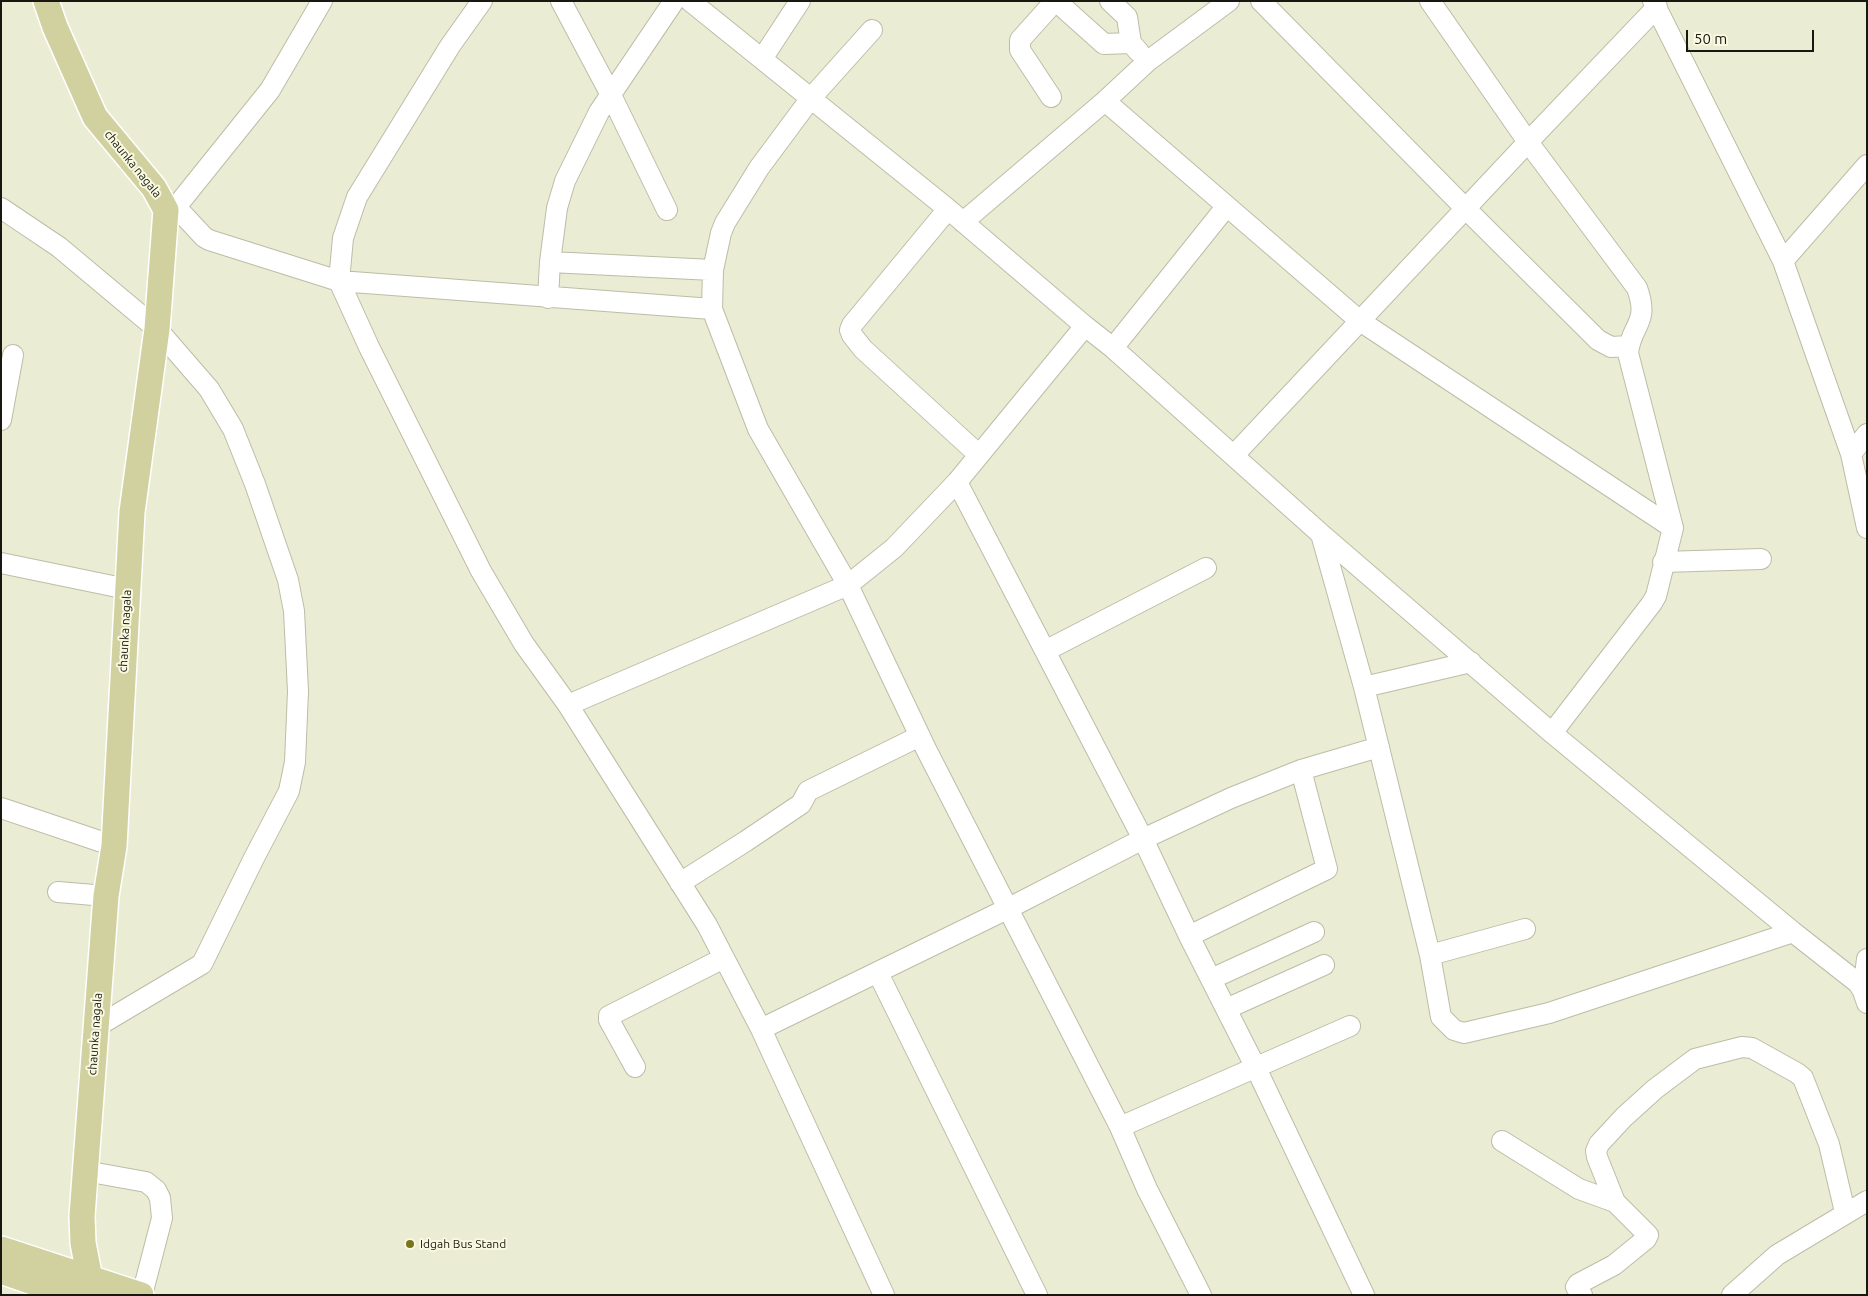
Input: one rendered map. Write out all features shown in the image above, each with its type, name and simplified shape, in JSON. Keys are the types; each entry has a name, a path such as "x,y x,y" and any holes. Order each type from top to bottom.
{"main road":[{"name":"chaunka nagala","path":"46,1 54,27 95,117 171,209 132,512 114,846 106,896 85,1171 82,1243 76,1288"},
{"path":"1,1249 76,1288"},
{"path":"1,1271 76,1288 141,1295"}],"street":[{"path":"322,1 270,90 171,209 204,237 339,281 712,309"},
{"path":"482,1 450,46 358,197 343,238 339,281 369,347 481,571 524,644 568,705 707,926 761,1029 884,1295"},
{"path":"561,1 611,95 667,210"},
{"path":"548,298 550,262 557,208 565,181 593,124 674,1"},
{"path":"690,1 963,222 1113,348 1321,534 1552,733 1793,932 1858,983 1865,997"},
{"path":"762,59 800,1"},
{"path":"1051,97 1020,50 1019,43 1055,1 1104,44 1130,43"},
{"path":"1110,1 1127,17 1130,43 1148,61"},
{"path":"963,222 1148,61 1229,1"},
{"path":"1261,1 1598,340 1611,347 1628,346"},
{"path":"1430,1 1528,142 1637,288 1642,306 1638,326 1628,346 1628,353 1673,528 1656,596 1652,603 1552,733"},
{"path":"1234,456 1655,4 1783,261 1851,454 1867,528"},
{"path":"872,30 811,98 759,168 725,223 713,270 712,309 758,429 848,586 920,736 1120,1127 1147,1189 1201,1295"},
{"path":"1105,100 1360,322 1673,528"},
{"path":"1783,261 1867,165"},
{"path":"1113,348 1226,207"},
{"path":"1,208 59,247 157,329 208,389 233,429 256,484 288,580 294,611 297,681 295,762 290,791 254,858 202,964 96,1027"},
{"path":"948,210 857,319 850,330 863,349 979,455"},
{"path":"550,262 713,270"},
{"path":"568,705 848,586 894,548 957,482 1085,326"},
{"path":"1,420 4,390 13,355"},
{"path":"1851,454 1867,434"},
{"path":"957,482 1143,839 1189,936 1256,1068 1364,1295"},
{"path":"1321,534 1364,687 1430,955 1442,1017 1454,1030 1464,1034 1549,1013 1793,932"},
{"path":"1664,562 1761,559"},
{"path":"1,563 127,589"},
{"path":"1045,651 1206,568"},
{"path":"1364,687 1471,662"},
{"path":"680,883 801,804 808,791 920,736"},
{"path":"761,1029 1009,908 1143,839 1231,798 1301,770 1378,747"},
{"path":"1189,936 1327,869 1301,770"},
{"path":"1,808 114,846"},
{"path":"58,892 106,896"},
{"path":"1430,955 1525,929"},
{"path":"1211,979 1314,932"},
{"path":"635,1067 609,1020 609,1016 724,958"},
{"path":"1865,997 1867,960"},
{"path":"1226,1009 1324,965"},
{"path":"878,972 1037,1295"},
{"path":"1120,1127 1350,1026"},
{"path":"1582,1295 1576,1287 1578,1284 1614,1265 1648,1238 1646,1232 1615,1202 1597,1157 1596,1151 1599,1144 1636,1106 1695,1059 1748,1047 1765,1054 1802,1078 1829,1144 1845,1212"},
{"path":"1502,1141 1579,1189 1615,1202"},
{"path":"85,1171 139,1180 151,1185 160,1198 162,1218 141,1295"},
{"path":"1732,1295 1777,1255 1867,1200"}],"place":[{"name":"Idgah Bus Stand","path":"410,1244"}]}
